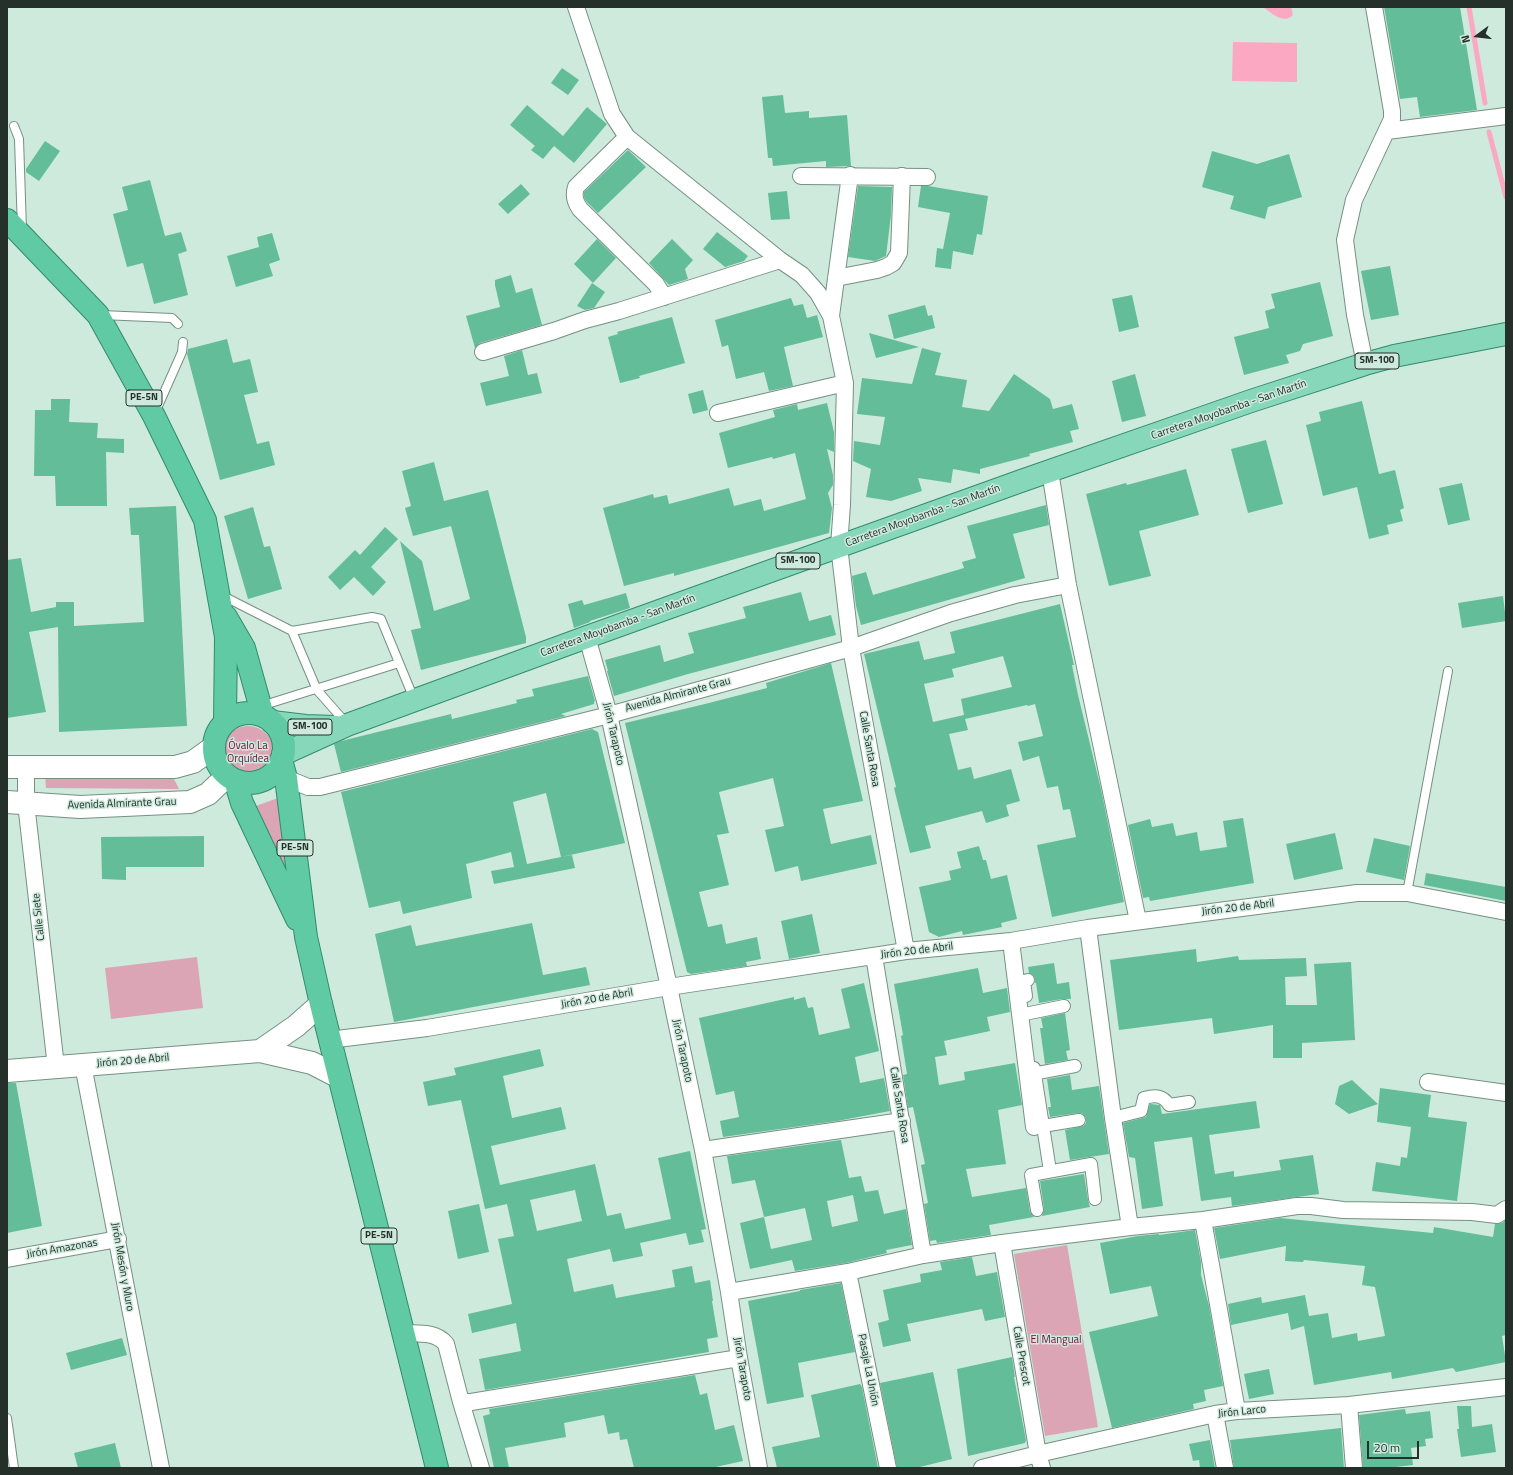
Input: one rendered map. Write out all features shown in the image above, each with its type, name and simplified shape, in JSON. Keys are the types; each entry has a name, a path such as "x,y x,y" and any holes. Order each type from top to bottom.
{"highway":[{"name":"PE-5N","path":"7,220 98,315 154,416 205,520 226,637 225,722 217,733 214,747 215,758 220,768 231,778 306,937"},
{"name":"PE-5N","path":"220,601 244,648 265,715 279,731 283,741 284,764 306,937 338,1077 437,1468"},
{"path":"225,722 236,715 250,713 265,715"},
{"path":"231,778 246,783 257,782 267,778 284,764"}],"main road":[{"name":"Carretera Moyobamba - San Martín","path":"265,715 288,725 331,728 347,725 839,546 1251,401 1394,356 1506,334"},
{"name":"Carretera Moyobamba - San Martín","path":"284,764 347,725"},
{"path":"17,767 175,767 192,762 214,747"},
{"name":"Avenida Almirante Grau","path":"16,803 80,806 190,802 208,794 231,778"},
{"path":"260,1051 296,1026 321,1004"},
{"path":"260,1051 312,1063 338,1077"},
{"name":"Jirón 20 de Abril","path":"7,1071 260,1051"}],"street":[{"path":"576,7 612,114 627,137 780,260 802,275 818,293 831,316"},
{"path":"1365,364 1355,315 1345,240 1354,200 1392,119 1392,111 1374,7"},
{"path":"1387,131 1506,116"},
{"path":"627,137 576,188 574,193 575,199 580,209 656,284 664,297"},
{"path":"831,316 850,175"},
{"path":"801,176 850,175 927,177"},
{"path":"836,278 876,270 893,263 899,253 902,176"},
{"path":"483,352 554,331 584,320 620,311 780,260"},
{"name":"Calle Santa Rosa","path":"831,316 845,383 842,504 839,546 851,648 906,951"},
{"path":"718,413 845,383"},
{"path":"1050,471 1068,585 1138,921"},
{"name":"Avenida Almirante Grau","path":"284,764 308,787 320,787 609,715 851,648 951,613 1015,595 1068,585"},
{"name":"Jirón Tarapoto","path":"588,637 609,715 703,1150 759,1468"},
{"name":"Calle Siete","path":"17,767 16,803 56,1067"},
{"name":"Jirón 20 de Abril","path":"329,1040 427,1028 669,987 906,951 1011,941 1138,921 1357,893 1407,893 1506,912"},
{"path":"1088,928 1113,1118 1130,1227"},
{"path":"1011,941 1024,1014 1039,1127 1050,1171"},
{"name":"Calle Santa Rosa","path":"874,956 902,1121 922,1255"},
{"path":"1024,1014 1024,981 1028,980"},
{"path":"1024,1014 1064,1006"},
{"name":"Jirón Mesón y Muro","path":"83,1065 118,1238 161,1468"},
{"path":"1031,1074 1075,1066"},
{"path":"1428,1082 1506,1093"},
{"path":"1113,1118 1141,1111 1144,1098 1152,1096 1162,1097 1169,1105 1189,1102"},
{"path":"1039,1127 1079,1120"},
{"path":"703,1150 902,1121"},
{"path":"1037,1210 1031,1175 1050,1171 1091,1164 1095,1199"},
{"path":"729,1292 848,1272 922,1255 1002,1243 1130,1227 1203,1220 1297,1206 1311,1206 1343,1210 1472,1212 1497,1215 1505,1212"},
{"path":"1203,1220 1237,1411"},
{"name":"Jirón Amazonas","path":"7,1259 118,1238"},
{"name":"Calle Prescot","path":"1002,1243 1040,1461"},
{"name":"Pasaje La Unión","path":"848,1272 888,1468"},
{"path":"403,1333 431,1334 441,1338 446,1344 460,1402 481,1468"},
{"path":"460,1402 471,1402 739,1358"},
{"name":"Jirón Larco","path":"982,1468 1040,1461 1215,1414 1237,1411 1349,1405 1506,1387"},
{"path":"1349,1405 1354,1468"},
{"path":"1215,1414 1225,1468"}],"lane":[{"path":"14,126 19,139 22,236"},
{"path":"98,315 172,318 178,324"},
{"path":"154,416 182,352 183,342"},
{"path":"220,601 292,631 372,617 381,619 415,701"},
{"path":"292,631 317,690 347,725"},
{"path":"265,715 317,690 399,663"},
{"path":"1407,893 1448,671"},
{"path":"7,1418 14,1468"}],"green space":[{"name":"Óvalo La Orquídea","path":"248,726 258,728 266,734 272,742 274,752 272,762 266,770 258,776 248,778 238,776 230,770 224,762 222,752 224,742 230,734 238,728"},
{"path":"45,776 174,779 179,789 46,788"},
{"path":"278,798 289,875 253,807"},
{"path":"197,957 203,1008 111,1019 105,968"},
{"name":"El Mangual","path":"1067,1245 1098,1427 1045,1436 1014,1254"}],"shaded area":[{"path":"1263,7 1291,7 1293,15 1285,19 1281,18"},
{"path":"1233,42 1297,43 1297,82 1232,81"}],"building":[{"path":"1384,7 1460,7 1477,110 1420,117 1417,97 1400,99"},
{"path":"562,68 579,80 568,95 551,83"},
{"path":"783,95 785,113 809,111 809,118 847,115 851,166 826,167 826,161 773,166 772,158 768,158 762,97"},
{"path":"527,105 563,136 587,107 607,124 574,163 554,146 543,159 531,150 535,146 510,125"},
{"path":"45,141 60,151 39,181 26,172 26,169"},
{"path":"628,150 646,167 598,213 586,201 584,192"},
{"path":"1212,151 1257,164 1289,154 1302,197 1268,207 1265,219 1230,209 1234,196 1202,187"},
{"path":"150,180 165,236 181,232 187,251 178,254 188,295 154,304 143,263 127,267 113,214 128,210 122,187"},
{"path":"521,184 530,194 508,214 498,204"},
{"path":"858,186 892,187 891,215 886,256 875,261 848,257"},
{"path":"921,186 988,196 982,235 977,234 973,255 953,251 951,269 935,267 937,248 943,249 950,213 918,207"},
{"path":"787,191 790,219 771,220 768,193"},
{"path":"717,232 748,256 744,261 725,267 703,249"},
{"path":"272,233 280,260 269,264 273,276 236,287 227,256 259,247 257,237"},
{"path":"597,239 616,258 593,283 574,264"},
{"path":"672,239 693,260 685,269 688,279 669,285 649,263"},
{"path":"1390,266 1399,315 1371,320 1361,271"},
{"path":"511,275 516,293 532,288 542,325 480,343 475,348 466,316 500,307 495,280"},
{"path":"1320,282 1333,336 1303,344 1300,351 1286,355 1289,363 1244,375 1234,337 1269,328 1265,311 1275,308 1271,294"},
{"path":"592,283 605,292 594,308 585,310 577,306"},
{"path":"1132,295 1139,327 1119,332 1112,299"},
{"path":"791,298 794,306 803,304 807,318 817,315 823,337 784,347 793,386 769,391 764,372 736,379 728,345 722,347 715,320"},
{"path":"925,305 928,316 932,315 935,328 894,339 888,315"},
{"path":"672,317 685,363 620,383 608,337 618,334 617,332"},
{"path":"869,333 919,347 876,358"},
{"path":"227,339 233,363 250,359 258,392 244,395 257,444 269,441 275,465 220,480 187,354 188,349"},
{"path":"922,348 941,353 935,375 967,380 962,407 989,411 1014,374 1050,399 1053,409 1072,404 1079,429 1070,431 1073,442 1029,454 1030,456 980,469 980,474 953,469 951,483 918,478 922,491 891,501 866,497 871,469 853,461 854,441 880,445 885,417 857,414 862,378 912,384"},
{"path":"522,350 528,375 537,373 542,393 486,406 480,383 509,376 504,356"},
{"path":"1135,374 1146,416 1122,422 1112,381"},
{"path":"703,390 708,410 693,414 688,394"},
{"path":"51,399 70,399 69,422 98,423 97,438 124,439 124,453 106,452 107,506 56,506 55,476 34,476 35,410 51,410"},
{"path":"1362,401 1379,474 1395,470 1404,508 1400,510 1403,521 1387,525 1389,534 1369,539 1357,487 1323,496 1306,425 1321,421 1319,412"},
{"path":"827,403 834,432 834,452 827,449 833,475 833,485 828,493 832,508 829,533 674,576 674,573 624,586 603,508 653,494 654,498 667,495 669,504 729,488 734,506 761,499 764,511 806,499 795,453 728,468 719,433 775,417 773,410 797,404 798,410"},
{"path":"1266,440 1283,504 1248,513 1231,449"},
{"path":"434,462 444,501 488,490 526,637 526,643 421,670 411,630 421,628 400,541 422,561 434,611 470,599 451,526 413,536 405,508 411,506 402,471"},
{"path":"1186,469 1199,515 1139,531 1151,576 1109,586 1086,494 1126,483 1127,485"},
{"path":"1462,483 1470,520 1448,525 1439,488"},
{"path":"1046,505 1049,525 1013,534 1025,578 861,625 856,606 852,576 866,572 873,595 964,568 962,562 976,558 967,526"},
{"path":"176,506 187,726 59,732 58,627 29,632 46,712 7,718 7,560 21,558 31,612 56,607 56,602 74,602 74,626 144,622 139,535 131,535 129,508"},
{"path":"253,507 264,547 270,546 282,589 248,599 224,516"},
{"path":"385,527 398,539 371,567 386,582 373,596 354,577 340,590 328,577 355,550 360,555"},
{"path":"801,592 809,621 831,615 836,635 688,674 614,696 605,660 660,645 664,662 694,653 688,633 746,618 743,607"},
{"path":"626,593 630,608 590,621 574,628 568,604 582,600 584,605"},
{"path":"1503,596 1506,621 1462,628 1458,603"},
{"path":"1060,604 1074,665 1072,665 1078,695 1101,789 1124,902 1052,917 1037,845 1076,837 1070,809 1063,810 1058,786 1047,788 1039,756 1023,761 1018,742 1043,736 1035,704 965,719 968,730 949,734 958,770 971,767 974,779 1011,769 1020,801 1006,805 1009,816 986,823 982,811 925,826 931,848 910,853 894,788 896,787 864,654 919,641 924,660 955,653 950,632","holes":["1003,656 1012,687 961,699 964,715 933,722 924,684 954,677 952,669"]},
{"path":"831,663 863,801 823,809 831,844 871,835 877,864 801,881 798,866 775,872 765,830 784,826 773,778 719,792 729,833 717,835 729,885 699,892 708,927 722,924 726,944 757,937 761,959 746,962 747,966 691,974 687,972 625,723 767,688 766,683"},
{"path":"588,676 595,701 594,704 561,714 566,716 341,772 334,744 341,741 451,714 452,719 517,703 516,700 534,696 532,689"},
{"path":"592,729 598,732 625,843 561,857 572,855 575,868 494,884 491,871 514,867 511,852 466,864 472,898 403,914 400,901 369,908 341,792","holes":["546,793 561,857 527,864 513,802"]},
{"path":"1243,818 1254,883 1150,901 1149,897 1143,898 1128,825 1150,819 1152,827 1173,823 1176,836 1197,832 1200,851 1227,847 1223,821"},
{"path":"1335,833 1343,869 1294,880 1286,844"},
{"path":"204,836 204,867 126,867 126,880 102,879 101,837"},
{"path":"1374,838 1410,846 1404,880 1366,872"},
{"path":"979,846 983,860 986,860 991,879 1007,875 1017,919 1001,923 1002,927 963,935 962,931 939,937 929,932 919,887 951,880 949,871 961,868 957,852"},
{"path":"1426,873 1506,887 1506,901 1424,885"},
{"path":"812,914 820,953 789,959 781,921"},
{"path":"532,923 543,975 586,967 590,985 394,1022 375,934 411,925 416,946"},
{"path":"1196,949 1197,962 1238,956 1239,960 1306,958 1307,976 1285,977 1286,1005 1317,1005 1314,964 1351,962 1355,1040 1302,1043 1302,1058 1273,1058 1273,1025 1214,1034 1212,1018 1119,1030 1110,960"},
{"path":"1054,963 1057,984 1069,982 1071,999 1039,1003 1035,978 1029,973 1028,967"},
{"path":"978,968 983,993 1007,988 1010,1012 987,1017 990,1031 944,1041 947,1055 935,1057 939,1085 965,1080 964,1072 1015,1063 1022,1105 998,1110 1006,1164 966,1169 972,1197 1026,1188 1030,1212 1034,1217 989,1225 991,1235 937,1243 936,1240 930,1241 924,1204 928,1203 921,1165 925,1164 913,1107 908,1108 903,1075 907,1074 901,1036 903,1035 894,984"},
{"path":"864,983 879,1051 855,1057 860,1083 884,1078 890,1111 837,1121 723,1137 720,1121 739,1117 734,1091 716,1095 699,1018 794,997 794,1000 805,997 808,1008 813,1007 819,1035 850,1028 841,989"},
{"path":"1065,1013 1070,1050 1066,1051 1068,1060 1045,1064 1040,1028 1043,1028 1041,1018"},
{"path":"540,1049 544,1066 503,1076 512,1118 561,1107 566,1129 491,1146 500,1185 595,1164 607,1216 621,1213 625,1229 671,1219 658,1158 690,1151 706,1229 701,1230 704,1242 689,1245 686,1233 640,1243 643,1256 613,1262 610,1249 567,1259 574,1292 613,1284 616,1298 675,1287 672,1270 692,1266 695,1283 710,1280 718,1337 707,1339 709,1352 485,1390 479,1359 521,1351 516,1323 472,1333 468,1314 512,1304 498,1239 514,1236 507,1204 485,1209 461,1100 428,1106 423,1082 456,1075 454,1068","holes":["575,1190 582,1221 537,1231 530,1200"]},
{"path":"1070,1075 1072,1090 1099,1086 1109,1154 1070,1160 1065,1130 1083,1126 1086,1123 1086,1118 1082,1113 1050,1117 1048,1107 1051,1107 1047,1079"},
{"path":"1352,1080 1378,1104 1349,1114 1335,1104 1339,1086"},
{"path":"7,1083 16,1083 42,1226 7,1233"},
{"path":"1380,1088 1431,1095 1428,1117 1467,1122 1457,1201 1372,1191 1376,1162 1400,1166 1401,1157 1407,1158 1411,1127 1377,1122"},
{"path":"1256,1101 1260,1128 1209,1135 1215,1174 1234,1171 1234,1177 1281,1170 1279,1160 1313,1155 1319,1194 1232,1206 1231,1197 1201,1201 1192,1137 1154,1142 1163,1206 1142,1209 1135,1158 1129,1157 1123,1123 1146,1117 1150,1104 1160,1105 1162,1114"},
{"path":"841,1140 849,1178 861,1176 865,1192 878,1190 884,1214 906,1209 912,1245 886,1250 887,1253 846,1263 795,1271 792,1260 750,1269 740,1223 764,1217 755,1180 732,1184 727,1156","holes":["853,1195 858,1221 832,1227 827,1201","805,1208 812,1240 771,1249 764,1217"]},
{"path":"1084,1174 1090,1207 1042,1216 1044,1209 1040,1181"},
{"path":"479,1204 489,1252 458,1259 448,1211"},
{"path":"1280,1218 1433,1233 1434,1227 1493,1237 1495,1224 1502,1223 1506,1220 1506,1335 1502,1336 1506,1362 1456,1372 1453,1368 1392,1379 1391,1372 1314,1385 1304,1326 1291,1330 1288,1313 1231,1325 1228,1304 1261,1297 1262,1303 1305,1295 1309,1316 1328,1313 1332,1338 1357,1333 1358,1341 1385,1336 1375,1287 1362,1285 1365,1266 1304,1260 1303,1262 1285,1261 1286,1246 1220,1259 1214,1228"},
{"path":"1195,1230 1201,1262 1201,1275 1209,1306 1223,1386 1204,1390 1206,1401 1193,1404 1194,1409 1112,1428 1089,1332 1158,1316 1151,1286 1110,1294 1100,1243 1138,1236 1159,1235"},
{"path":"972,1257 976,1276 997,1272 1005,1317 985,1321 982,1309 907,1324 911,1341 883,1347 878,1323 889,1320 883,1290 921,1282 920,1274 942,1270 940,1262"},
{"path":"841,1283 855,1352 798,1363 804,1397 767,1404 748,1301"},
{"path":"122,1338 127,1355 71,1370 66,1353"},
{"path":"1012,1357 1014,1377 1026,1440 1025,1443 968,1456 957,1369"},
{"path":"1269,1369 1274,1394 1249,1399 1244,1374"},
{"path":"933,1372 952,1459 916,1468 897,1468 880,1383"},
{"path":"695,1375 700,1395 707,1393 715,1430 734,1425 743,1461 711,1468 634,1468 627,1439 620,1440 619,1432 608,1434 604,1415 564,1423 566,1437 505,1448 509,1468 494,1468 483,1416 490,1414 489,1409"},
{"path":"860,1384 862,1387 878,1468 777,1468 772,1447 820,1437 811,1395"},
{"path":"1457,1406 1471,1406 1472,1427 1492,1424 1496,1452 1461,1457 1457,1429 1459,1429"},
{"path":"1405,1409 1406,1414 1430,1411 1433,1438 1425,1439 1426,1446 1411,1448 1413,1465 1387,1468 1363,1468 1359,1415"},
{"path":"1341,1428 1344,1468 1234,1468 1230,1440"},
{"path":"1210,1440 1215,1468 1200,1468 1199,1460 1193,1461 1189,1444"},
{"path":"115,1443 121,1468 78,1468 74,1453"}],"waterway":[{"path":"1469,7 1485,103"},
{"path":"1489,132 1506,197"}]}
